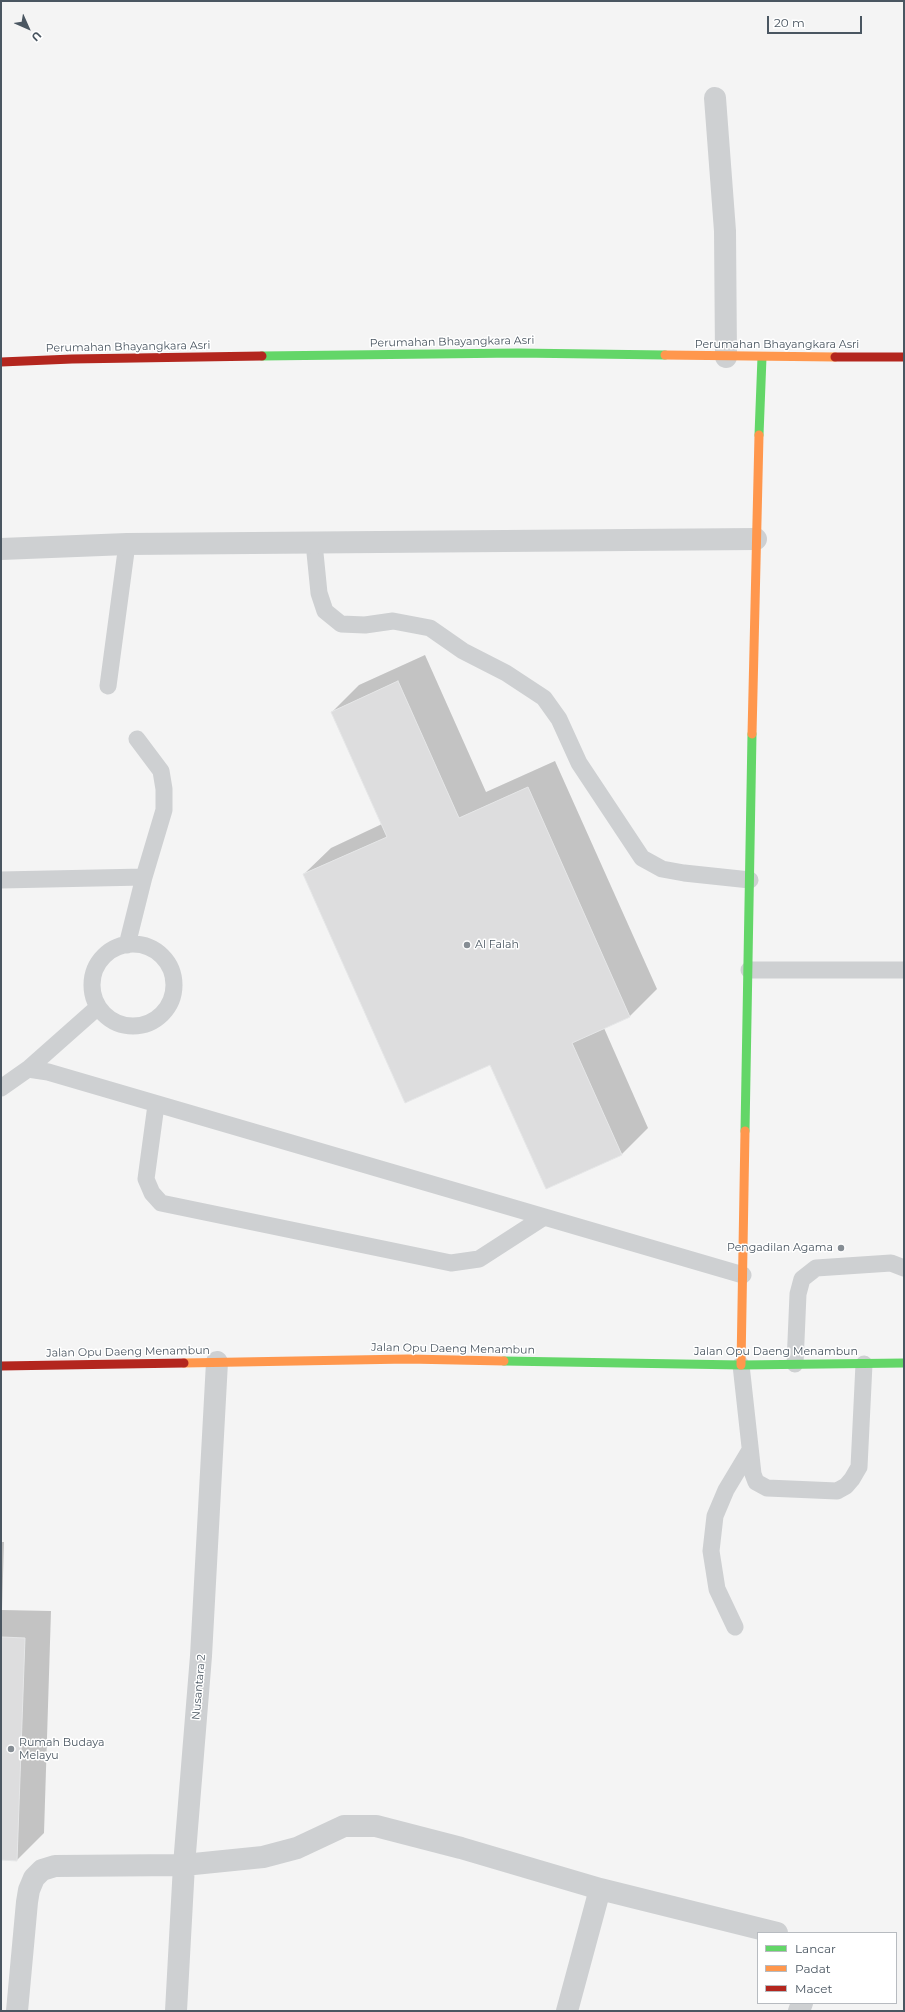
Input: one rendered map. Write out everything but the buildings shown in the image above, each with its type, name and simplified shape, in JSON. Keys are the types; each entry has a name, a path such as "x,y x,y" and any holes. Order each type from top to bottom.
{"main road":[{"name":"Perumahan Bhayangkara Asri","path":"1,362 72,359 518,352 726,357 904,358"},
{"path":"741,1365 756,539 762,357"},
{"name":"Jalan Opu Daeng Menambun","path":"1,1366 408,1359 741,1365 904,1363"}],"street":[{"path":"715,98 725,231 726,357"},
{"path":"1,549 128,544 756,539"},
{"name":"Nusantara 2","path":"176,2011 184,1865 202,1656 217,1362"},
{"path":"17,2011 29,1890 34,1878 42,1870 55,1866 184,1865 263,1857 296,1848 344,1826 376,1826 461,1848 600,1889 773,1932"},
{"path":"567,2011 600,1889"}],"lane":[{"path":"314,543 319,593 325,611 341,624 365,625 393,620 430,628 464,651 506,673 544,698 559,719 579,763 642,858 662,869 684,873 750,880"},
{"path":"108,686 128,544"},
{"path":"127,945 144,877 164,810 164,789 161,771 137,740"},
{"path":"1,880 144,877"},
{"path":"120,945 144,945 164,957 174,978 171,1001 156,1020 133,1026 111,1021 98,1007 95,1003 91,980 100,958 120,945"},
{"path":"749,970 904,970"},
{"path":"1,1088 28,1069 98,1007"},
{"path":"28,1069 48,1072 156,1105 743,1275"},
{"path":"156,1105 146,1179 152,1194 161,1203 451,1263 479,1258 544,1217"},
{"path":"795,1364 798,1294 802,1279 816,1268 891,1263 904,1268"},
{"path":"741,1365 750,1450 754,1478 756,1482 767,1488 837,1491 846,1486 859,1467 864,1364"},
{"path":"735,1627 717,1589 711,1552 715,1516 726,1490 750,1450"}],"traffic: fast":[{"path":"262,356 518,353 665,355"},
{"path":"759,435 762,357"},
{"path":"745,1131 752,734"},
{"path":"504,1361 741,1365 904,1363"}],"traffic: slow":[{"path":"665,355 835,357"},
{"path":"752,734 759,435"},
{"path":"741,1365 745,1131"},
{"path":"184,1363 408,1359 504,1361"}],"traffic: jam":[{"path":"1,362 72,359 262,356"},
{"path":"835,357 904,357"},
{"path":"1,1366 184,1363"}],"place":[{"name":"Al Falah","path":"467,945"},
{"name":"Pengadilan Agama","path":"841,1248"},
{"name":"Rumah Budaya Melayu","path":"11,1749"}]}
